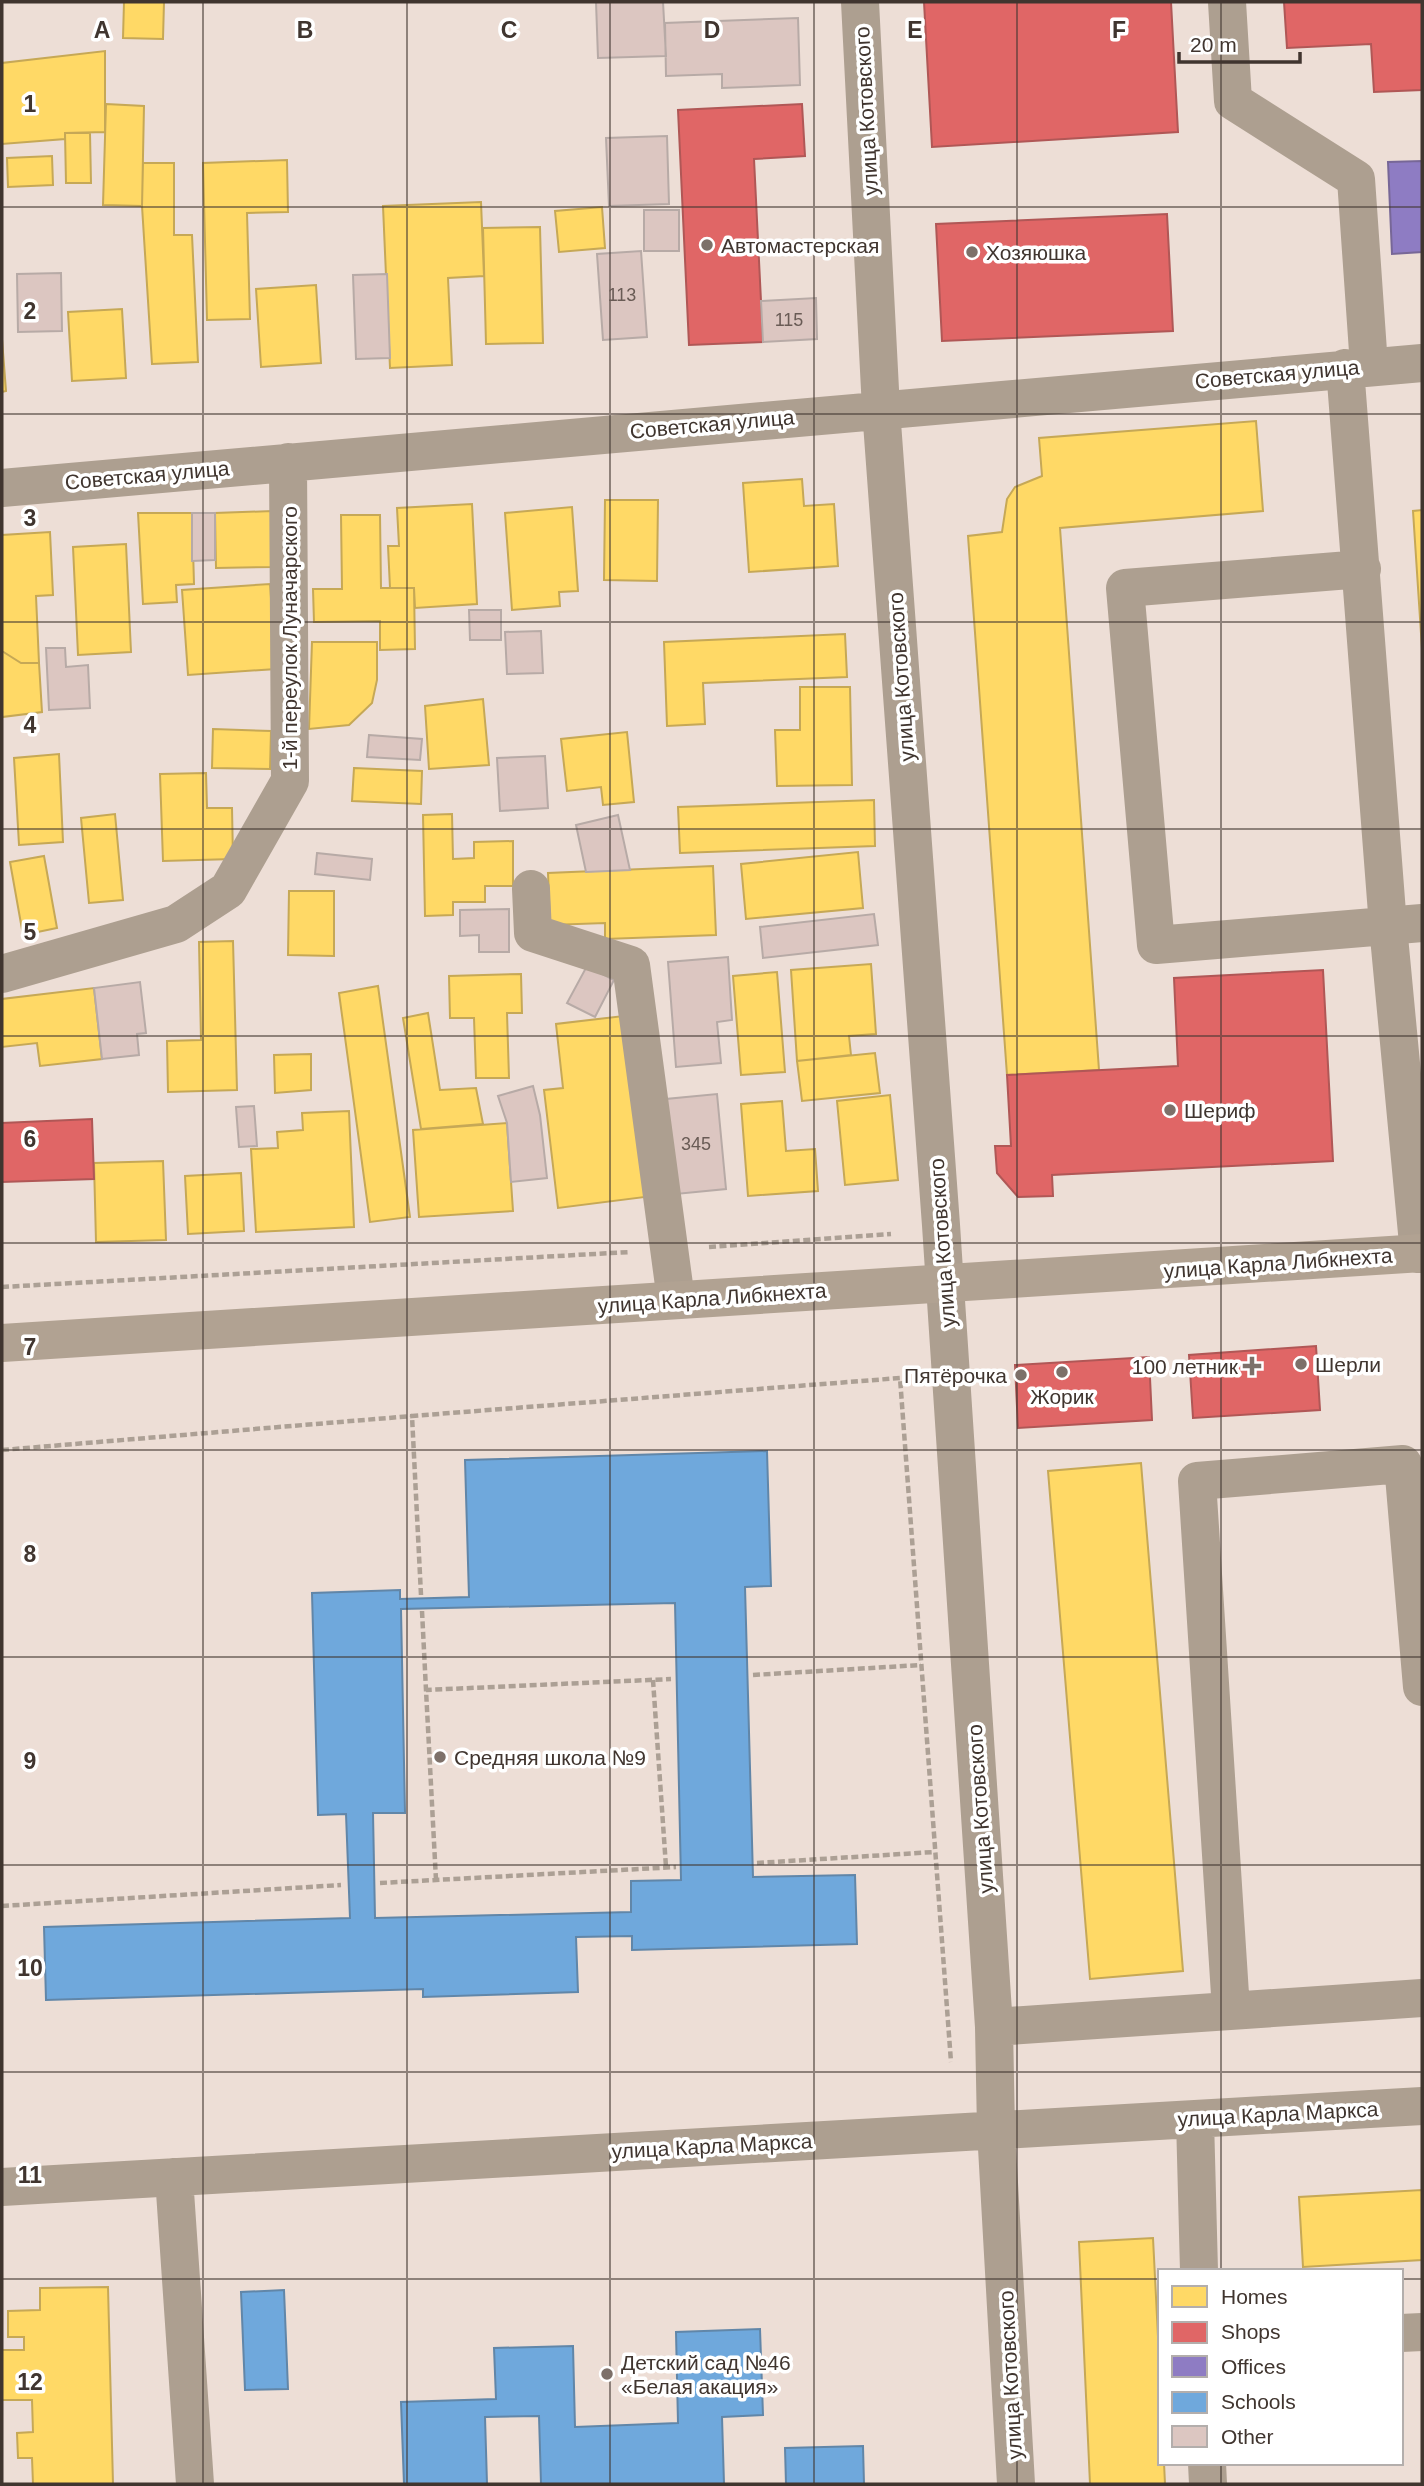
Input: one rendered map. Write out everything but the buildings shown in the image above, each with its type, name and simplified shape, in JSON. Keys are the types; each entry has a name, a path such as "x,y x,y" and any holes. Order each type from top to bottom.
{"main road":[{"name":"улица Карла Либкнехта","path":"2,1343 1420,1254"}],"street":[{"name":"улица Котовского","path":"860,2 881,409 994,2026 996,2130 1016,2484"},
{"path":"1227,2 1233,101 1356,179 1362,569 1405,924 1420,1254"},
{"name":"Советская улица","path":"2,488 1422,363"},
{"name":"1-й переулок Луначарского","path":"2,974 176,924 228,890 290,781 288,462"},
{"path":"1362,569 1125,588 1156,945 1405,924"},
{"path":"531,889 533,933 631,965 676,1300"},
{"path":"1231,2010 1197,1480 1403,1464 1422,1687"},
{"path":"994,2026 1422,1998"},
{"name":"улица Карла Маркса","path":"2,2187 1422,2106"},
{"path":"1195,2119 1199,2269"},
{"path":"174,2177 195,2484"},
{"path":"1403,2333 1422,2332"},
{"path":"1207,2465 1208,2484"}],"path":[{"path":"2,1287 670,1250 891,1234"},
{"path":"2,1450 900,1378 952,2064"},
{"path":"412,1416 421,1595"},
{"path":"422,1611 436,1880"},
{"path":"752,1675 921,1665"},
{"path":"426,1690 671,1679"},
{"path":"653,1680 666,1867"},
{"path":"757,1863 934,1852"},
{"path":"380,1883 676,1867"},
{"path":"2,1906 341,1885"}],"place":[{"name":"Автомастерская","path":"707,245"},
{"name":"Хозяюшка","path":"972,252"},
{"name":"Шериф","path":"1170,1110"},
{"name":"Шерли","path":"1301,1364"},
{"name":"100 летник","path":"1252,1366"},
{"name":"Жорик","path":"1062,1372"},
{"name":"Пятёрочка","path":"1021,1375"},
{"name":"Средняя школа №9","path":"440,1757"},
{"name":"Детский сад №46 «Белая акация»","path":"607,2374"}]}
